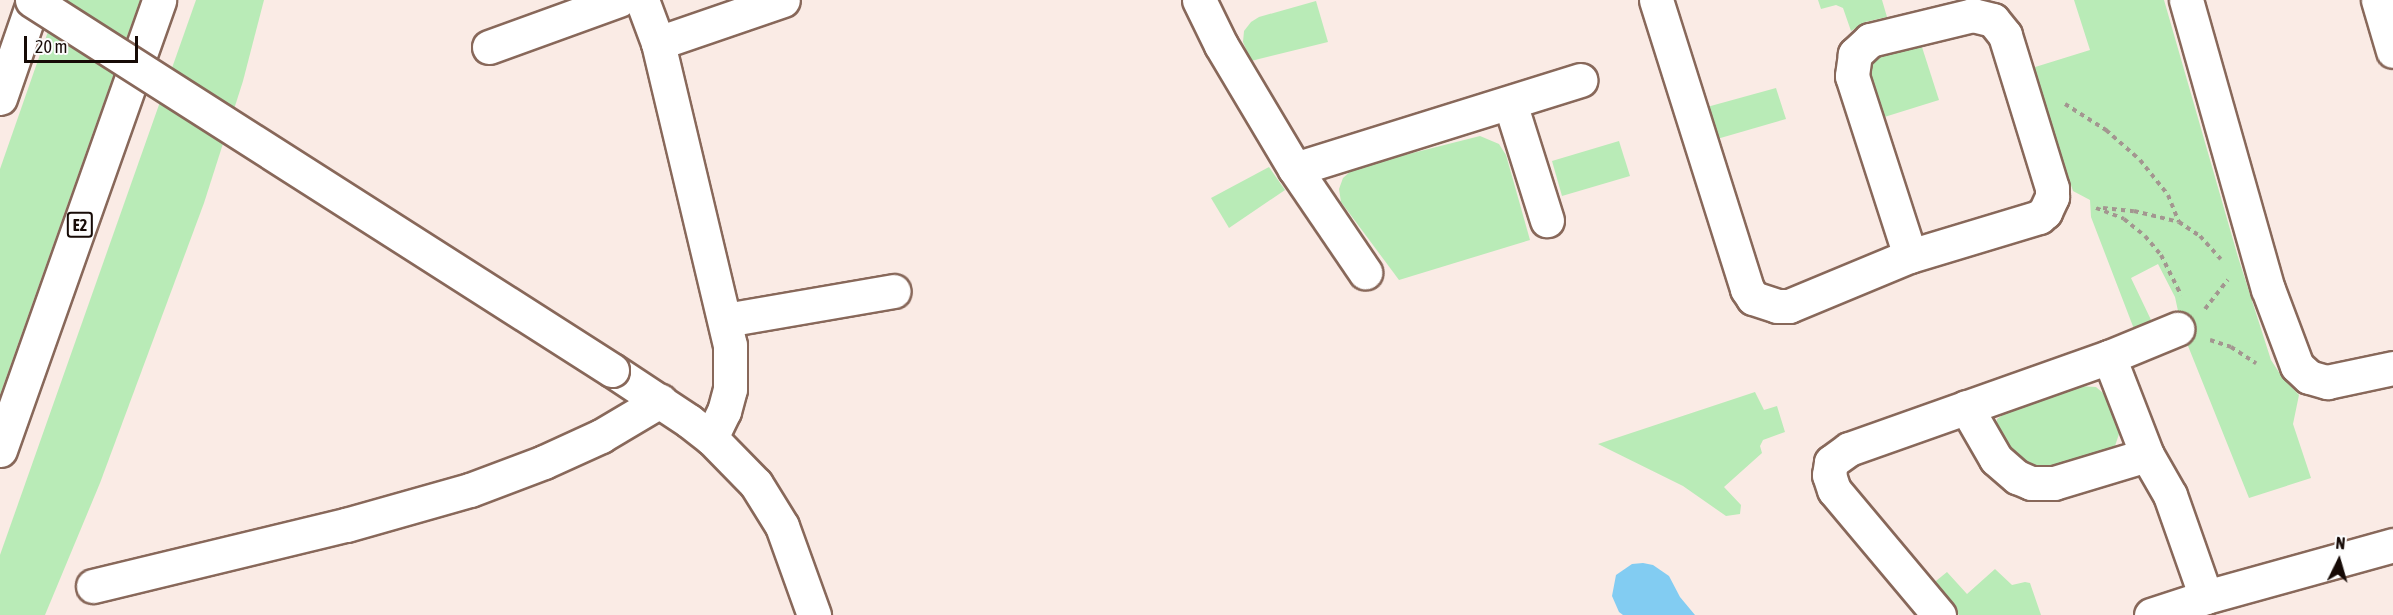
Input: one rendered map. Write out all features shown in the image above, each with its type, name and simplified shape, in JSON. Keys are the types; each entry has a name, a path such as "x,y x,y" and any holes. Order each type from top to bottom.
{"main road":[{"path":"0,98 33,0 660,401 711,438 756,484 771,504 782,526 814,615"},
{"name":"E2","path":"0,450 159,0"},
{"path":"489,47 619,0"},
{"path":"642,0 658,43 730,345 730,389 724,411 711,438"},
{"path":"658,43 783,0"},
{"path":"1656,0 1747,289 1754,298 1764,304 1788,306 1910,256 2039,217 2049,206 2052,188 2006,35 1993,20 1973,15 1870,40 1862,46 1852,65 1852,76 1910,256"},
{"path":"2186,0 2248,267 2275,310 2301,371 2315,379 2333,382 2393,368"},
{"path":"2378,0 2393,51"},
{"path":"1206,1 1221,45 1295,168 1365,272"},
{"path":"1295,168 1580,80"},
{"path":"1510,103 1547,220"},
{"path":"726,321 894,291"},
{"path":"1940,615 1834,490 1830,483 1829,469 1836,457 1849,449 2109,357 2177,329"},
{"path":"2109,357 2147,455 2170,495 2206,597"},
{"path":"93,586 346,525 470,490 544,462 601,436 660,401"},
{"path":"1966,407 1996,459 2017,477 2031,483 2054,483 2147,455"},
{"path":"2151,615 2206,597 2393,545"}],"path":[{"path":"2026,103 2059,102 2106,130 2126,147 2158,181 2174,206 2179,222"},
{"path":"2049,206 2067,209 2096,208 2134,211 2179,222 2192,229 2226,265 2248,267"},
{"path":"2177,329 2210,303 2248,267"}],"green space":[{"path":"59,0 140,0 0,395 0,169"},
{"path":"196,0 264,0 243,81 204,203 100,483 45,615 0,615 0,555"},
{"path":"1818,0 1882,0 1887,17 1865,22 1851,31 1843,8 1836,5 1821,9"},
{"path":"2074,0 2164,0 2238,257 2271,360 2282,377 2299,395 2293,424 2311,478 2249,498 2176,316 2178,311 2175,297 2158,264 2131,278 2152,322 2134,329 2091,217 2090,200 2073,191 2032,68 2090,50"},
{"path":"1316,1 1328,42 1251,61 1243,42 1244,31 1251,22 1259,17"},
{"path":"1921,44 1939,100 1878,119 1867,80 1869,61 1878,53"},
{"path":"1776,88 1786,119 1717,139 1707,107"},
{"path":"1480,136 1499,144 1506,155 1530,240 1399,280 1341,202 1339,189 1343,178 1352,170 1365,165"},
{"path":"1619,141 1630,176 1562,196 1552,161"},
{"path":"1269,167 1285,190 1229,228 1211,198"},
{"path":"2078,386 2096,387 2110,399 2120,431 2115,446 2050,472 2019,466 1995,429 1997,419 2008,411 2057,391"},
{"path":"1755,392 1764,410 1777,406 1785,432 1763,440 1760,446 1762,453 1724,487 1741,505 1740,514 1726,516 1683,486 1598,444"},
{"path":"1995,569 2012,585 2030,583 2041,615 1959,615 1931,585 1947,572 1967,594"}],"water":[{"path":"1632,564 1653,565 1669,576 1680,597 1695,615 1623,615 1619,612 1612,596 1616,575"}]}
